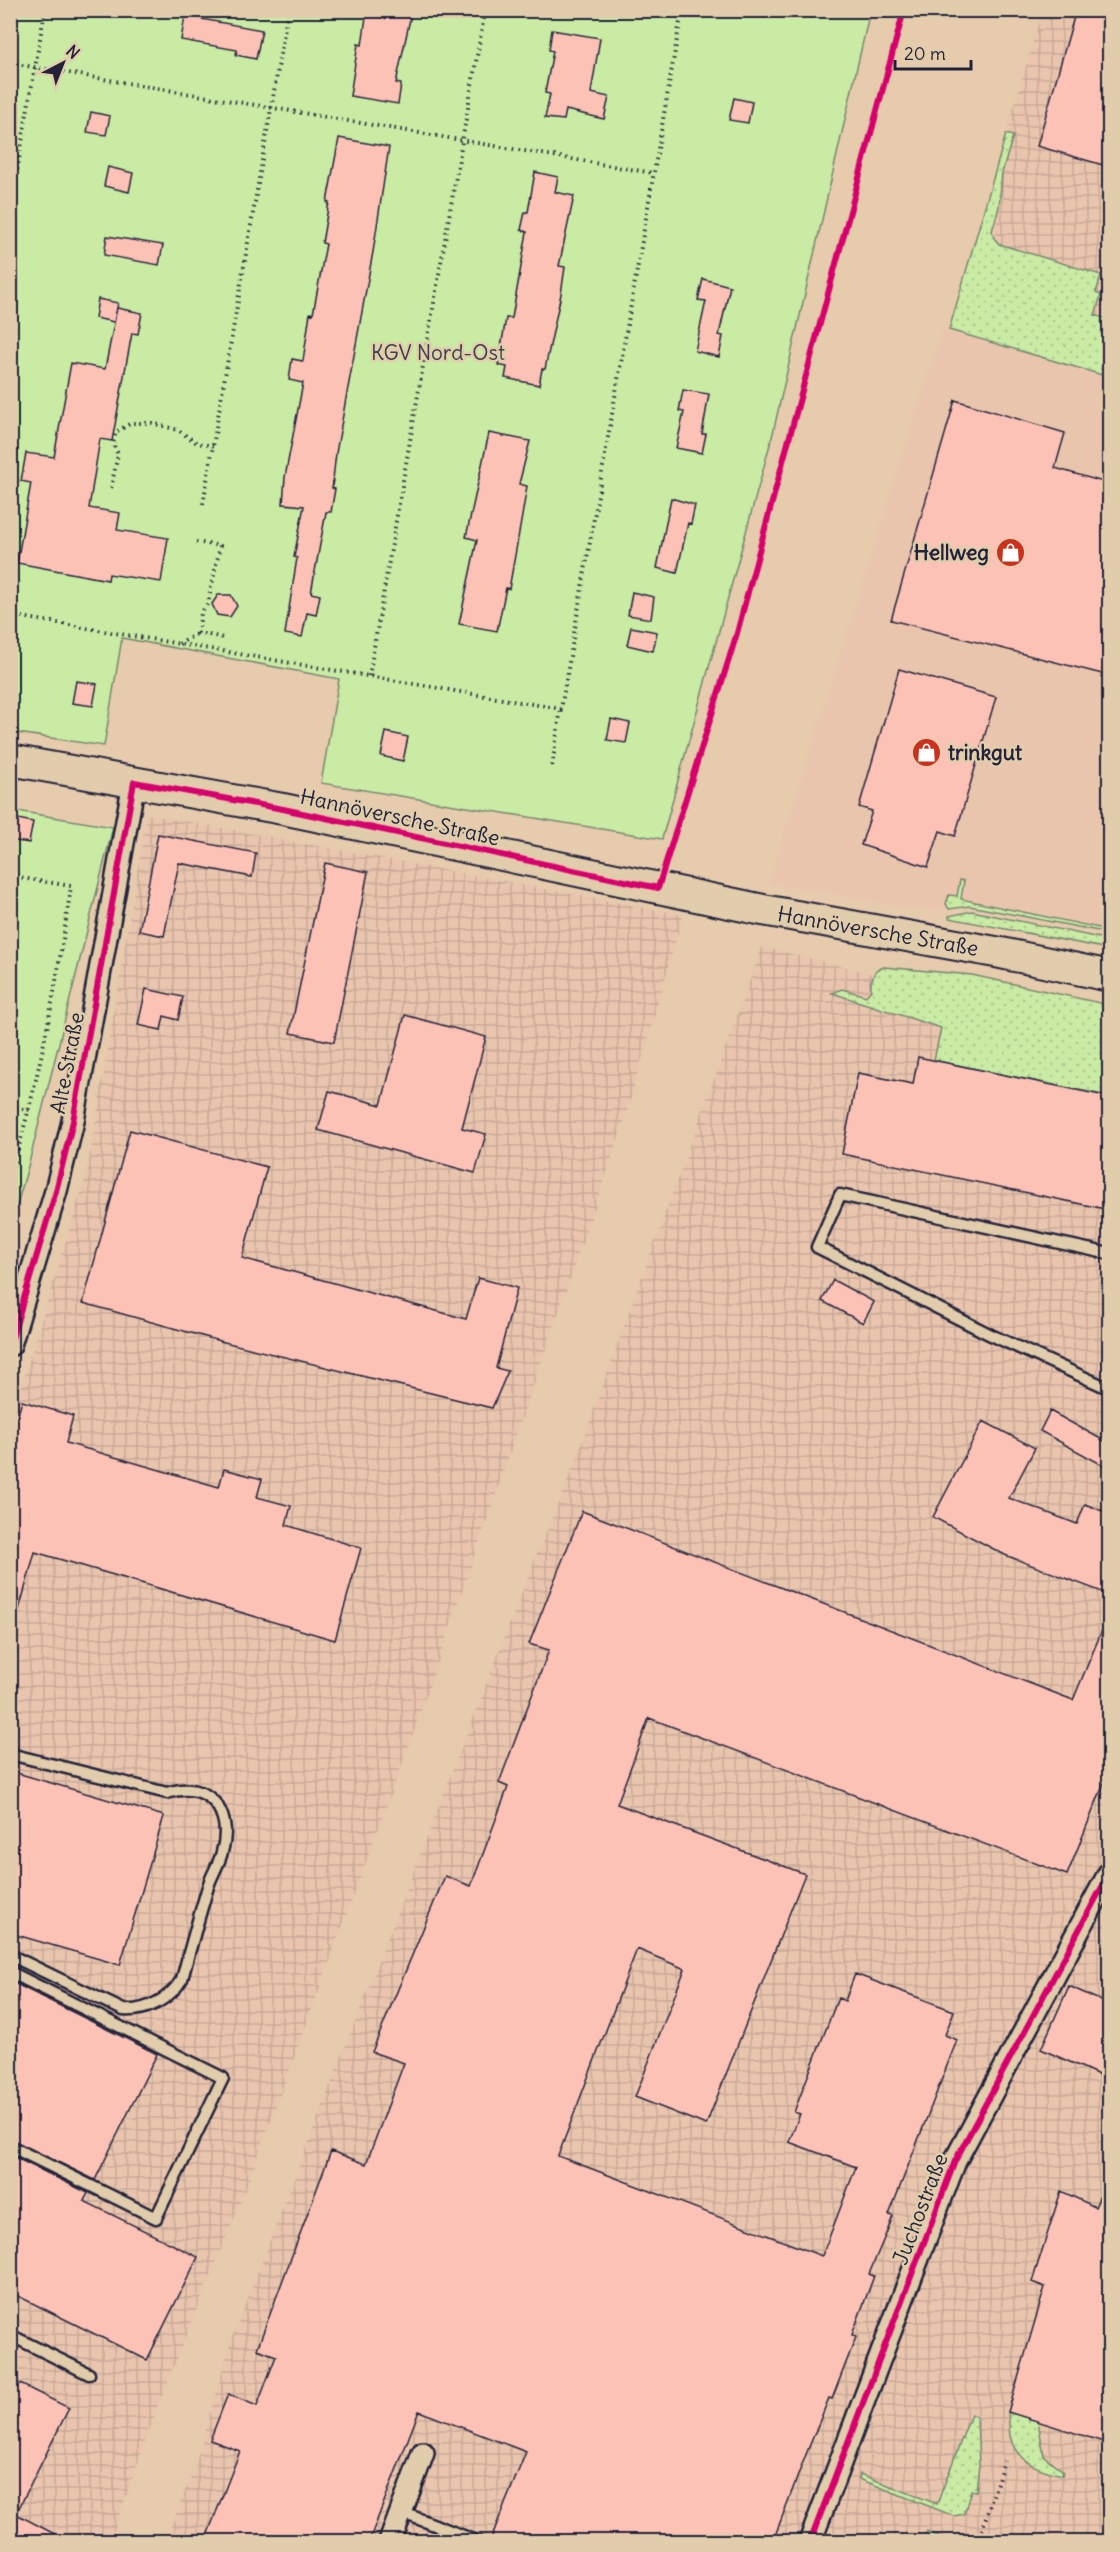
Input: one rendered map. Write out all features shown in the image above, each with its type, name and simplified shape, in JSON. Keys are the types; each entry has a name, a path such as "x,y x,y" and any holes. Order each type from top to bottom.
{"main road":[{"name":"Hannöversche Straße","path":"10,760 283,809 763,910 1001,952 1110,976"}],"street":[{"name":"Alte Straße","path":"10,1345 56,1191 73,1121 134,782"},
{"name":"Juchostraße","path":"810,2541 955,2162 1110,1872"},
{"path":"390,2541 423,2453"}],"lane":[{"path":"1110,1254 840,1195 817,1247 991,1335 1110,1389"},
{"path":"10,1754 167,1793 182,1788 192,1788 209,1796 221,1812 225,1827 222,1853 209,1881 182,1979 175,1990 162,2000 136,2011 123,2010 10,1955"},
{"path":"10,1972 223,2078 156,2218 10,2146"},
{"path":"10,2335 89,2374"},
{"path":"401,2512 479,2541"}],"path":[{"path":"10,211 45,10"},
{"path":"203,504 288,10"},
{"path":"369,676 485,10"},
{"path":"552,766 682,10"},
{"path":"10,63 653,173"},
{"path":"111,488 118,454 113,444 116,432 131,423 152,423 178,430 197,443 213,446"},
{"path":"196,542 220,546 210,604 201,613 198,633"},
{"path":"10,615 561,709"},
{"path":"178,644 198,633 224,638"},
{"path":"10,876 71,886 59,970 30,1110 10,1177"},
{"path":"10,1107 30,1110"},
{"path":"982,2530 1004,2461"}],"shaded area":[{"path":"1042,11 1109,11 1109,377 949,330"},
{"path":"942,328 1109,377 1109,933 970,906 924,911 768,883"},
{"path":"147,814 683,915 624,1122 413,1734 245,2191 159,2403 110,2541 11,2542 11,1421 87,1172"},
{"path":"762,947 1109,1031 1109,2541 165,2542 194,2469 230,2344 534,1561 569,1478"}],"green space":[{"name":"KGV Nord-Ost","path":"10,11 870,11 772,437 662,839 321,783 339,679 122,638 104,746 11,732"},
{"path":"1006,134 1013,136 1002,173 999,207 992,231 994,238 999,244 1101,275 1096,293 1101,295 1095,315 1109,320 1109,377 949,330"},
{"path":"11,810 113,827 29,1163 11,1226"},
{"path":"960,880 964,881 961,899 1109,930 1109,933 970,906 949,909 946,904 949,895 957,896"},
{"path":"972,911 1109,940 1109,949 949,918 949,916"},
{"path":"884,967 972,975 1109,1005 1109,1096 934,1060 941,1028 832,993 842,989 866,996 871,990 871,982 876,970"},
{"path":"1008,2412 1038,2421 1044,2456 1063,2471 1062,2475 1037,2467 1017,2452 1010,2436"},
{"path":"971,2414 977,2418 979,2465 976,2491 971,2490 964,2514 954,2516 859,2479 860,2474 937,2504"},
{"path":"927,2531 949,2541 923,2541"}],"building":[{"path":"367,10 412,10 396,83 401,84 398,104 350,96 358,44 362,45"},
{"path":"1076,10 1110,10 1110,167 1037,146"},
{"path":"185,16 262,30 256,59 236,55 237,50 181,40"},
{"path":"552,30 600,38 591,93 609,97 604,119 566,110 564,120 545,118 550,94 545,93 553,51 549,50"},
{"path":"734,98 752,102 748,123 729,120"},
{"path":"91,112 110,116 106,135 87,132"},
{"path":"339,138 389,147 373,252 336,453 332,488 335,489 331,512 326,512 311,593 320,595 316,615 307,613 302,637 285,634 297,558 294,557 304,506 283,504 285,477 303,383 289,380 292,359 303,361 310,313 313,314 326,244 322,243 329,202 327,202"},
{"path":"108,167 133,173 129,192 104,186"},
{"path":"535,172 558,177 555,192 574,196 559,266 565,267 561,294 545,369 542,369 539,385 505,378 507,367 498,365 506,318 512,318 527,232 521,230 525,212 528,212"},
{"path":"107,236 163,245 159,265 104,255"},
{"path":"703,279 730,286 719,335 723,336 719,357 695,351 706,301 698,300"},
{"path":"98,299 118,303 114,322 95,318"},
{"path":"117,308 142,313 138,334 132,333 112,441 100,439 89,508 120,513 117,530 168,538 161,582 109,574 108,580 17,563 31,483 21,481 26,453 54,457 71,363 105,369"},
{"path":"683,390 709,394 702,434 706,434 702,453 676,448 684,412 679,411"},
{"name":"Hellweg","path":"955,400 1065,433 1055,468 1110,484 1110,676 891,620"},
{"path":"489,433 530,441 519,484 527,486 522,516 509,589 506,588 497,631 459,624 477,540 466,537"},
{"path":"671,498 695,505 691,524 688,523 677,573 657,568"},
{"path":"632,592 654,597 651,619 628,615"},
{"path":"218,595 231,595 237,606 230,617 217,615 212,604"},
{"path":"631,627 657,632 653,651 627,645"},
{"name":"trinkgut","path":"899,669 996,697 955,836 940,831 928,867 861,845 872,811 859,807"},
{"path":"76,681 97,684 93,706 72,703"},
{"path":"611,719 630,723 626,743 607,740"},
{"path":"386,732 408,737 403,761 381,756"},
{"path":"13,818 33,822 29,843 10,840"},
{"path":"158,834 256,853 252,877 179,863 164,936 139,931"},
{"path":"325,863 368,872 334,1042 290,1033"},
{"path":"146,989 183,997 178,1020 164,1016 161,1030 138,1025"},
{"path":"405,1015 486,1037 462,1128 486,1134 475,1173 318,1130 329,1091 381,1105"},
{"path":"918,1057 1110,1097 1110,1210 842,1154 858,1073 913,1084"},
{"path":"130,1130 267,1167 242,1258 466,1319 478,1278 517,1288 496,1368 508,1371 492,1408 220,1341 83,1303"},
{"path":"833,1280 874,1302 863,1323 822,1301"},
{"path":"22,1401 73,1416 66,1443 219,1487 224,1469 262,1479 257,1497 291,1506 286,1525 361,1548 335,1640 35,1552 17,1617 10,1616 10,1441"},
{"path":"1050,1411 1110,1444 1110,1469 1040,1431"},
{"path":"983,1421 1035,1448 1009,1498 1077,1524 1085,1504 1110,1514 1110,1595 1005,1555 933,1517"},
{"path":"582,1511 1073,1700 1110,1611 1110,1768 1067,1875 649,1718 617,1804 805,1874 706,2125 635,2097 685,1969 637,1949 558,2156 822,2256 856,2167 789,2142 800,2114 794,2112 838,1998 845,2001 855,1974 954,2011 945,2035 957,2040 889,2215 893,2216 869,2274 874,2276 852,2335 856,2337 832,2399 829,2398 773,2541 763,2541 748,2536 746,2541 490,2541 526,2452 419,2411 369,2541 205,2541 240,2451 210,2440 228,2394 257,2406 276,2356 257,2349 331,2151 366,2164 404,2063 372,2052 445,1876 471,1886 508,1787 499,1783 549,1650 529,1644"},
{"path":"10,1771 164,1816 120,1965 10,1933"},
{"path":"10,1981 157,2054 95,2180 10,2139"},
{"path":"1069,1986 1110,2005 1110,2080 1041,2049"},
{"path":"10,2155 88,2193 84,2201 198,2257 147,2360 10,2292"},
{"path":"1110,2174 1110,2444 1008,2412 1045,2287 1032,2282 1061,2191 1095,2207"},
{"path":"10,2379 69,2408 16,2514 68,2541 10,2541"}],"cycle path":[{"path":"10,1345 56,1191 73,1121 134,782 283,809 658,888 737,633 904,10"},
{"path":"810,2542 955,2161 1110,1872"}],"place":[{"name":"Hellweg","path":"1010,552"},
{"name":"trinkgut","path":"927,752"}]}
